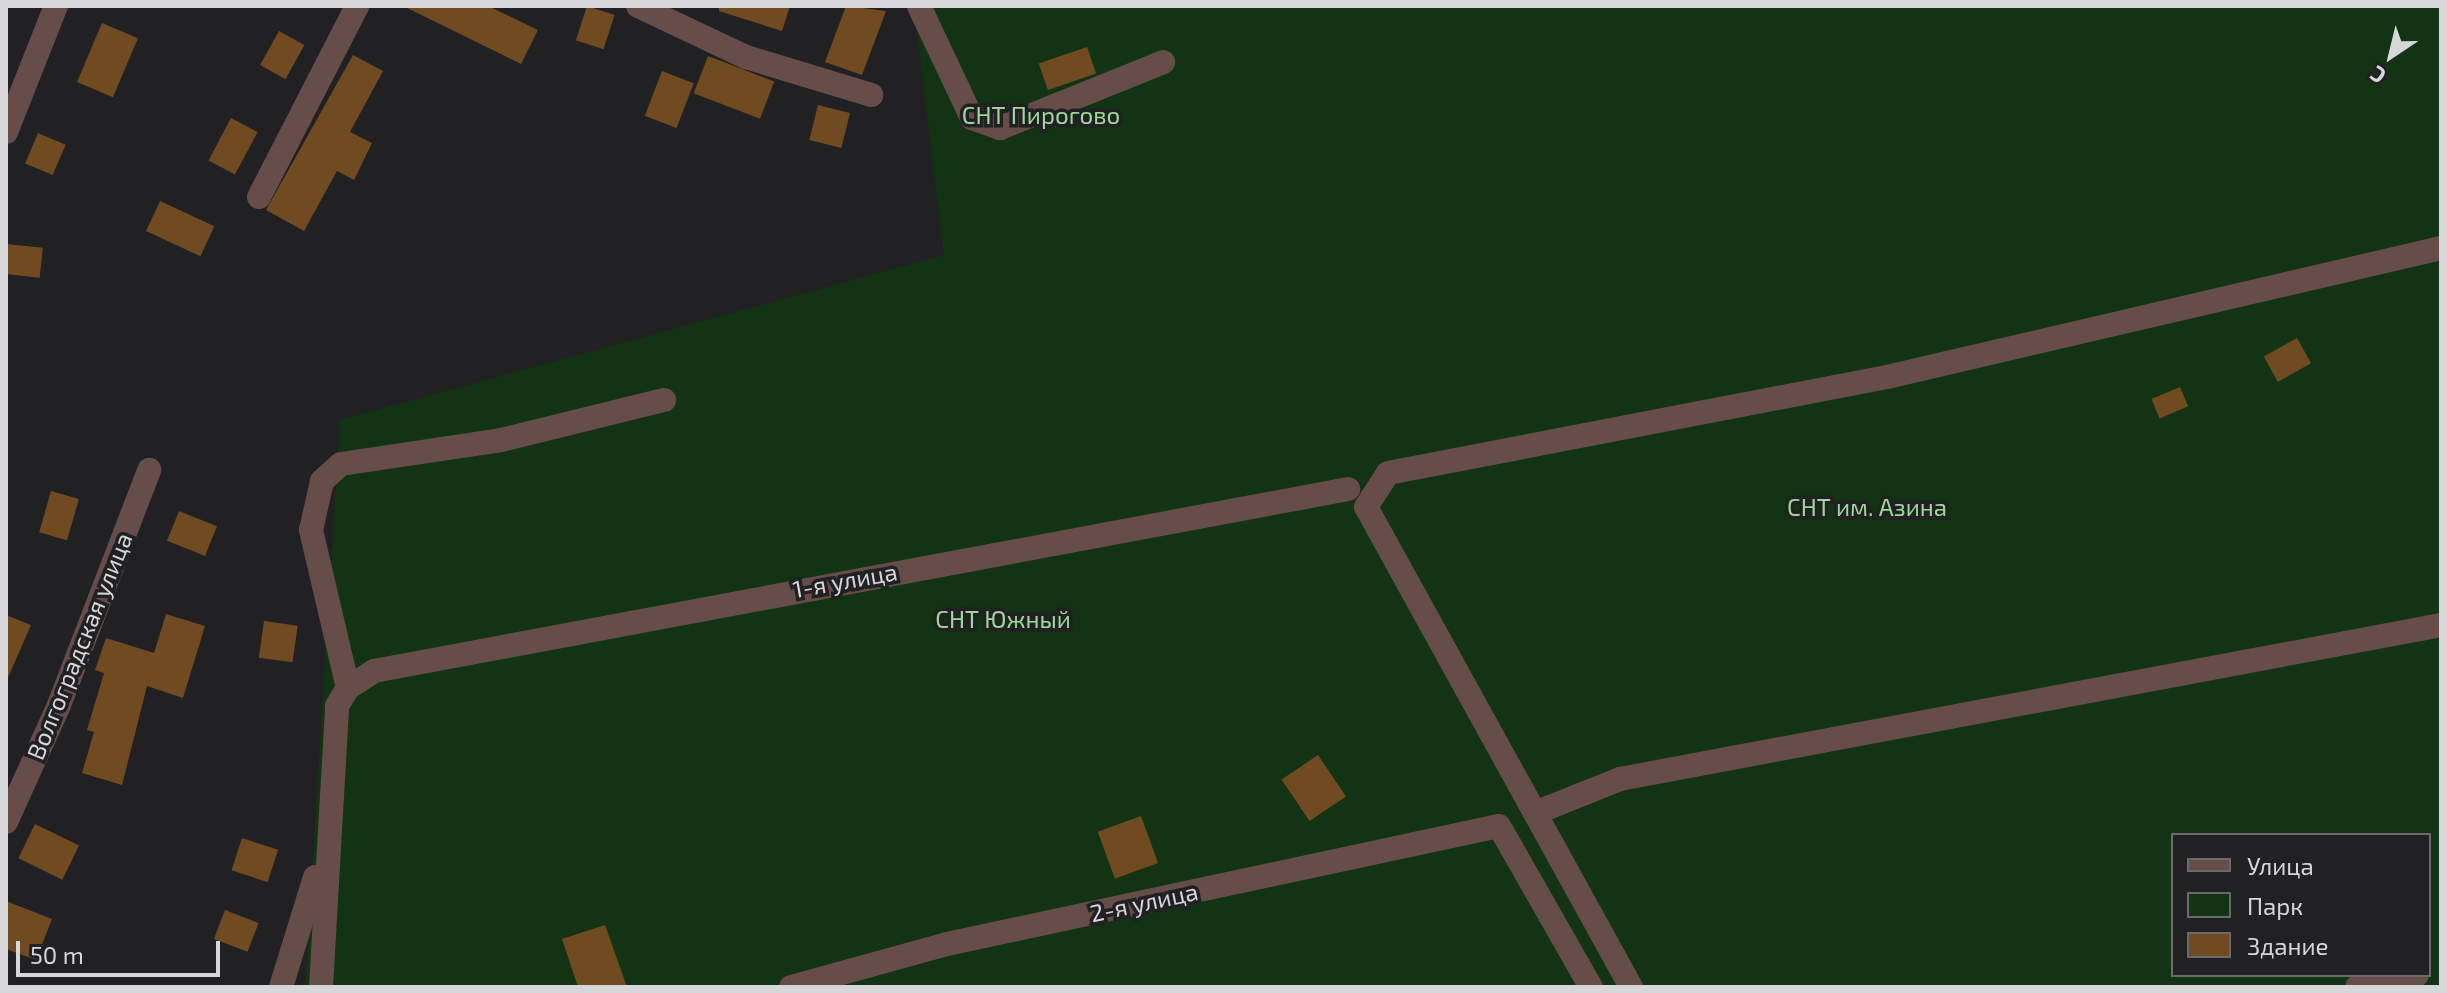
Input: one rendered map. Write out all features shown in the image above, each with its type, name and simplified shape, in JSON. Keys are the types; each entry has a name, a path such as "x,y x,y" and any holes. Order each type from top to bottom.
{"street":[{"path":"6,132 16,66 56,6"},
{"path":"259,197 357,6"},
{"path":"638,6 746,57 871,95"},
{"path":"919,6 972,118 1000,128 1163,62"},
{"path":"1631,987 1366,507 1388,473 1887,377 2441,248"},
{"path":"321,987 337,706 348,688 311,530 313,506 331,472 341,464 501,440 664,400"},
{"name":"Волгоградская улица","path":"6,822 59,705 149,470"},
{"name":"1-я улица","path":"348,688 374,671 414,659 1348,489"},
{"path":"1535,813 1620,779 2441,625"},
{"path":"281,987 314,894 323,723"},
{"name":"2-я улица","path":"791,987 947,944 1499,826 1591,987"},
{"path":"2357,987 2407,977"}],"green space":[{"path":"914,6 2441,6 2441,987 305,987 340,420 944,255"}],"building":[{"path":"403,6 488,6 538,30 521,64"},
{"path":"587,6 615,15 603,49 576,40"},
{"path":"719,6 790,6 782,31 719,11"},
{"path":"846,6 886,11 862,75 825,62"},
{"path":"102,23 138,38 113,97 77,82"},
{"path":"279,31 304,45 285,79 260,65"},
{"path":"1087,47 1096,73 1048,90 1039,64"},
{"path":"353,55 383,71 350,132 372,143 354,180 337,171 304,231 266,210"},
{"path":"708,56 774,81 760,119 694,93"},
{"path":"662,71 694,83 677,128 645,116"},
{"path":"818,105 850,113 841,148 809,140"},
{"path":"231,118 257,132 235,174 208,160"},
{"path":"38,133 66,145 53,175 25,163"},
{"path":"160,201 214,226 200,256 146,231"},
{"path":"6,244 43,248 40,278 6,274"},
{"path":"2297,338 2311,363 2278,382 2264,356"},
{"path":"2180,387 2188,406 2160,418 2151,399"},
{"path":"51,491 79,499 67,540 39,532"},
{"path":"179,511 217,526 205,556 167,541"},
{"path":"166,614 205,626 183,698 147,686 122,785 82,773 94,732 87,730 104,673 95,670 106,638 154,653"},
{"path":"6,615 31,625 6,682"},
{"path":"264,621 298,626 293,662 259,658"},
{"path":"1318,755 1346,796 1309,821 1282,780"},
{"path":"1141,816 1158,863 1115,879 1098,832"},
{"path":"35,824 79,845 62,880 18,858"},
{"path":"242,838 278,850 268,882 231,870"},
{"path":"6,901 52,919 36,960 6,949"},
{"path":"225,910 259,923 247,952 214,939"},
{"path":"605,925 627,987 578,987 562,939"}],"park label":[{"name":"СНТ Пирогово","path":"1041,115"},
{"name":"СНТ им. Азина","path":"1867,507"},
{"name":"СНТ Южный","path":"1003,619"}]}
